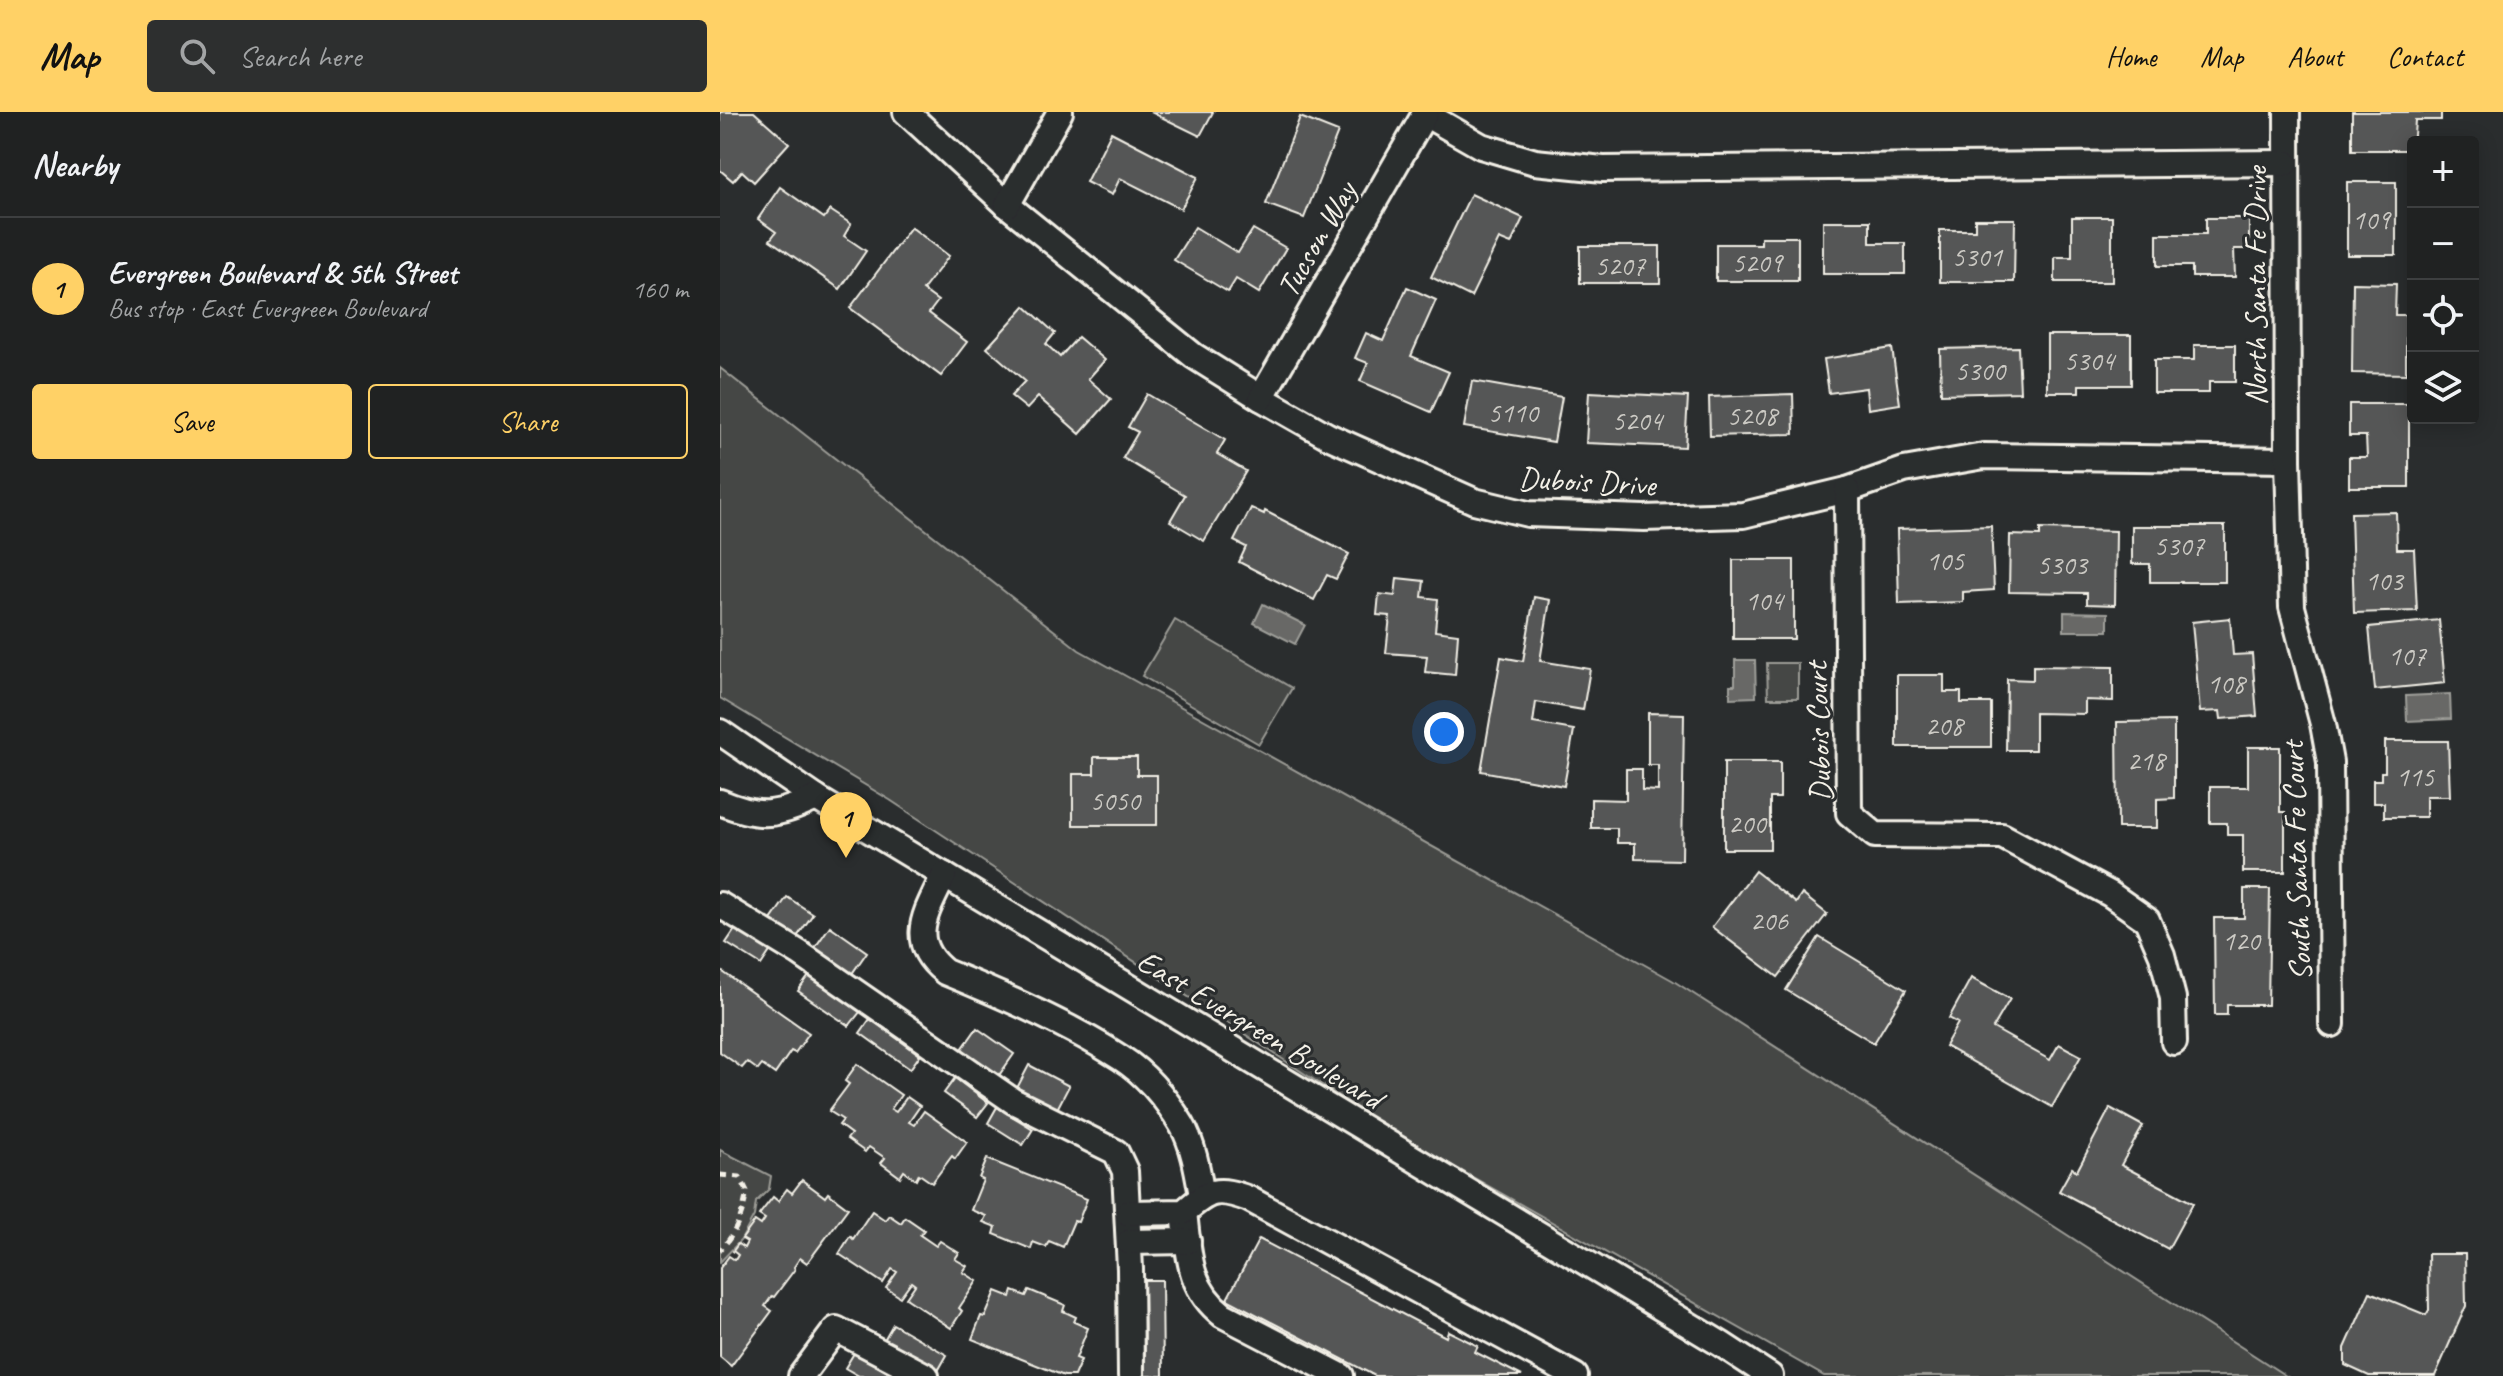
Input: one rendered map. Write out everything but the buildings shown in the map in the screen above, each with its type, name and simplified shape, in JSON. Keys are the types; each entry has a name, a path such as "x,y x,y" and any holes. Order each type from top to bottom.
{"street":[{"name":"Dubois Drive","path":"906,112 1007,205 1194,356 1328,436 1474,501 1528,514 1644,518 1743,515 1847,490 1904,470 1984,456 2288,460"},
{"path":"1007,205 1060,112"},
{"name":"North Santa Fe Drive","path":"2287,112 2288,460"},
{"path":"1426,113 1481,146 1535,162 1603,169 2286,163"},
{"name":"Tucson Way","path":"1261,398 1426,113"},
{"name":"South Santa Fe Court","path":"2288,460 2292,607 2330,762 2332,1024"},
{"name":"Dubois Court","path":"1847,490 1849,813 1875,835 2002,836 2110,894 2147,920 2162,955 2173,998 2174,1042"},
{"name":"East Evergreen Boulevard","path":"720,732 816,798 1770,1376"},
{"path":"720,802 739,810 766,814 787,812 816,798"},
{"path":"944,875 923,921 921,936 933,962 945,972 1044,1017 1123,1059 1156,1088 1183,1128 1197,1170 1188,1241 1196,1285 1209,1304 1223,1315 1341,1376"},
{"path":"720,905 799,953 1013,1101 1116,1152 1125,1171 1128,1213 1131,1376"},
{"path":"1128,1213 1193,1204 1220,1190 1249,1199 1575,1376"},
{"path":"1129,1242 1188,1241"},
{"path":"801,1376 836,1329 926,1376"}],"path":[{"path":"720,1175 740,1177 747,1191 738,1225 720,1250"}],"shaded area":[{"path":"720,368 1079,650 1672,980 2286,1376 1824,1376 1393,1132 890,800 720,698"},
{"path":"1263,604 1305,625 1295,644 1254,623"},
{"path":"2064,612 2108,613 2108,631 2064,631"},
{"path":"1175,620 1292,688 1259,744 1142,676"},
{"path":"1735,660 1755,660 1756,697 1730,698 1730,685 1735,685"},
{"path":"1767,663 1798,663 1798,698 1768,698"},
{"path":"2450,694 2451,719 2407,721 2406,696"},
{"path":"720,1150 771,1176 769,1189 756,1202 754,1216 741,1240 720,1262"}],"place":[{"name":"Evergreen Boulevard & 5th Street","path":"846,858"}]}
